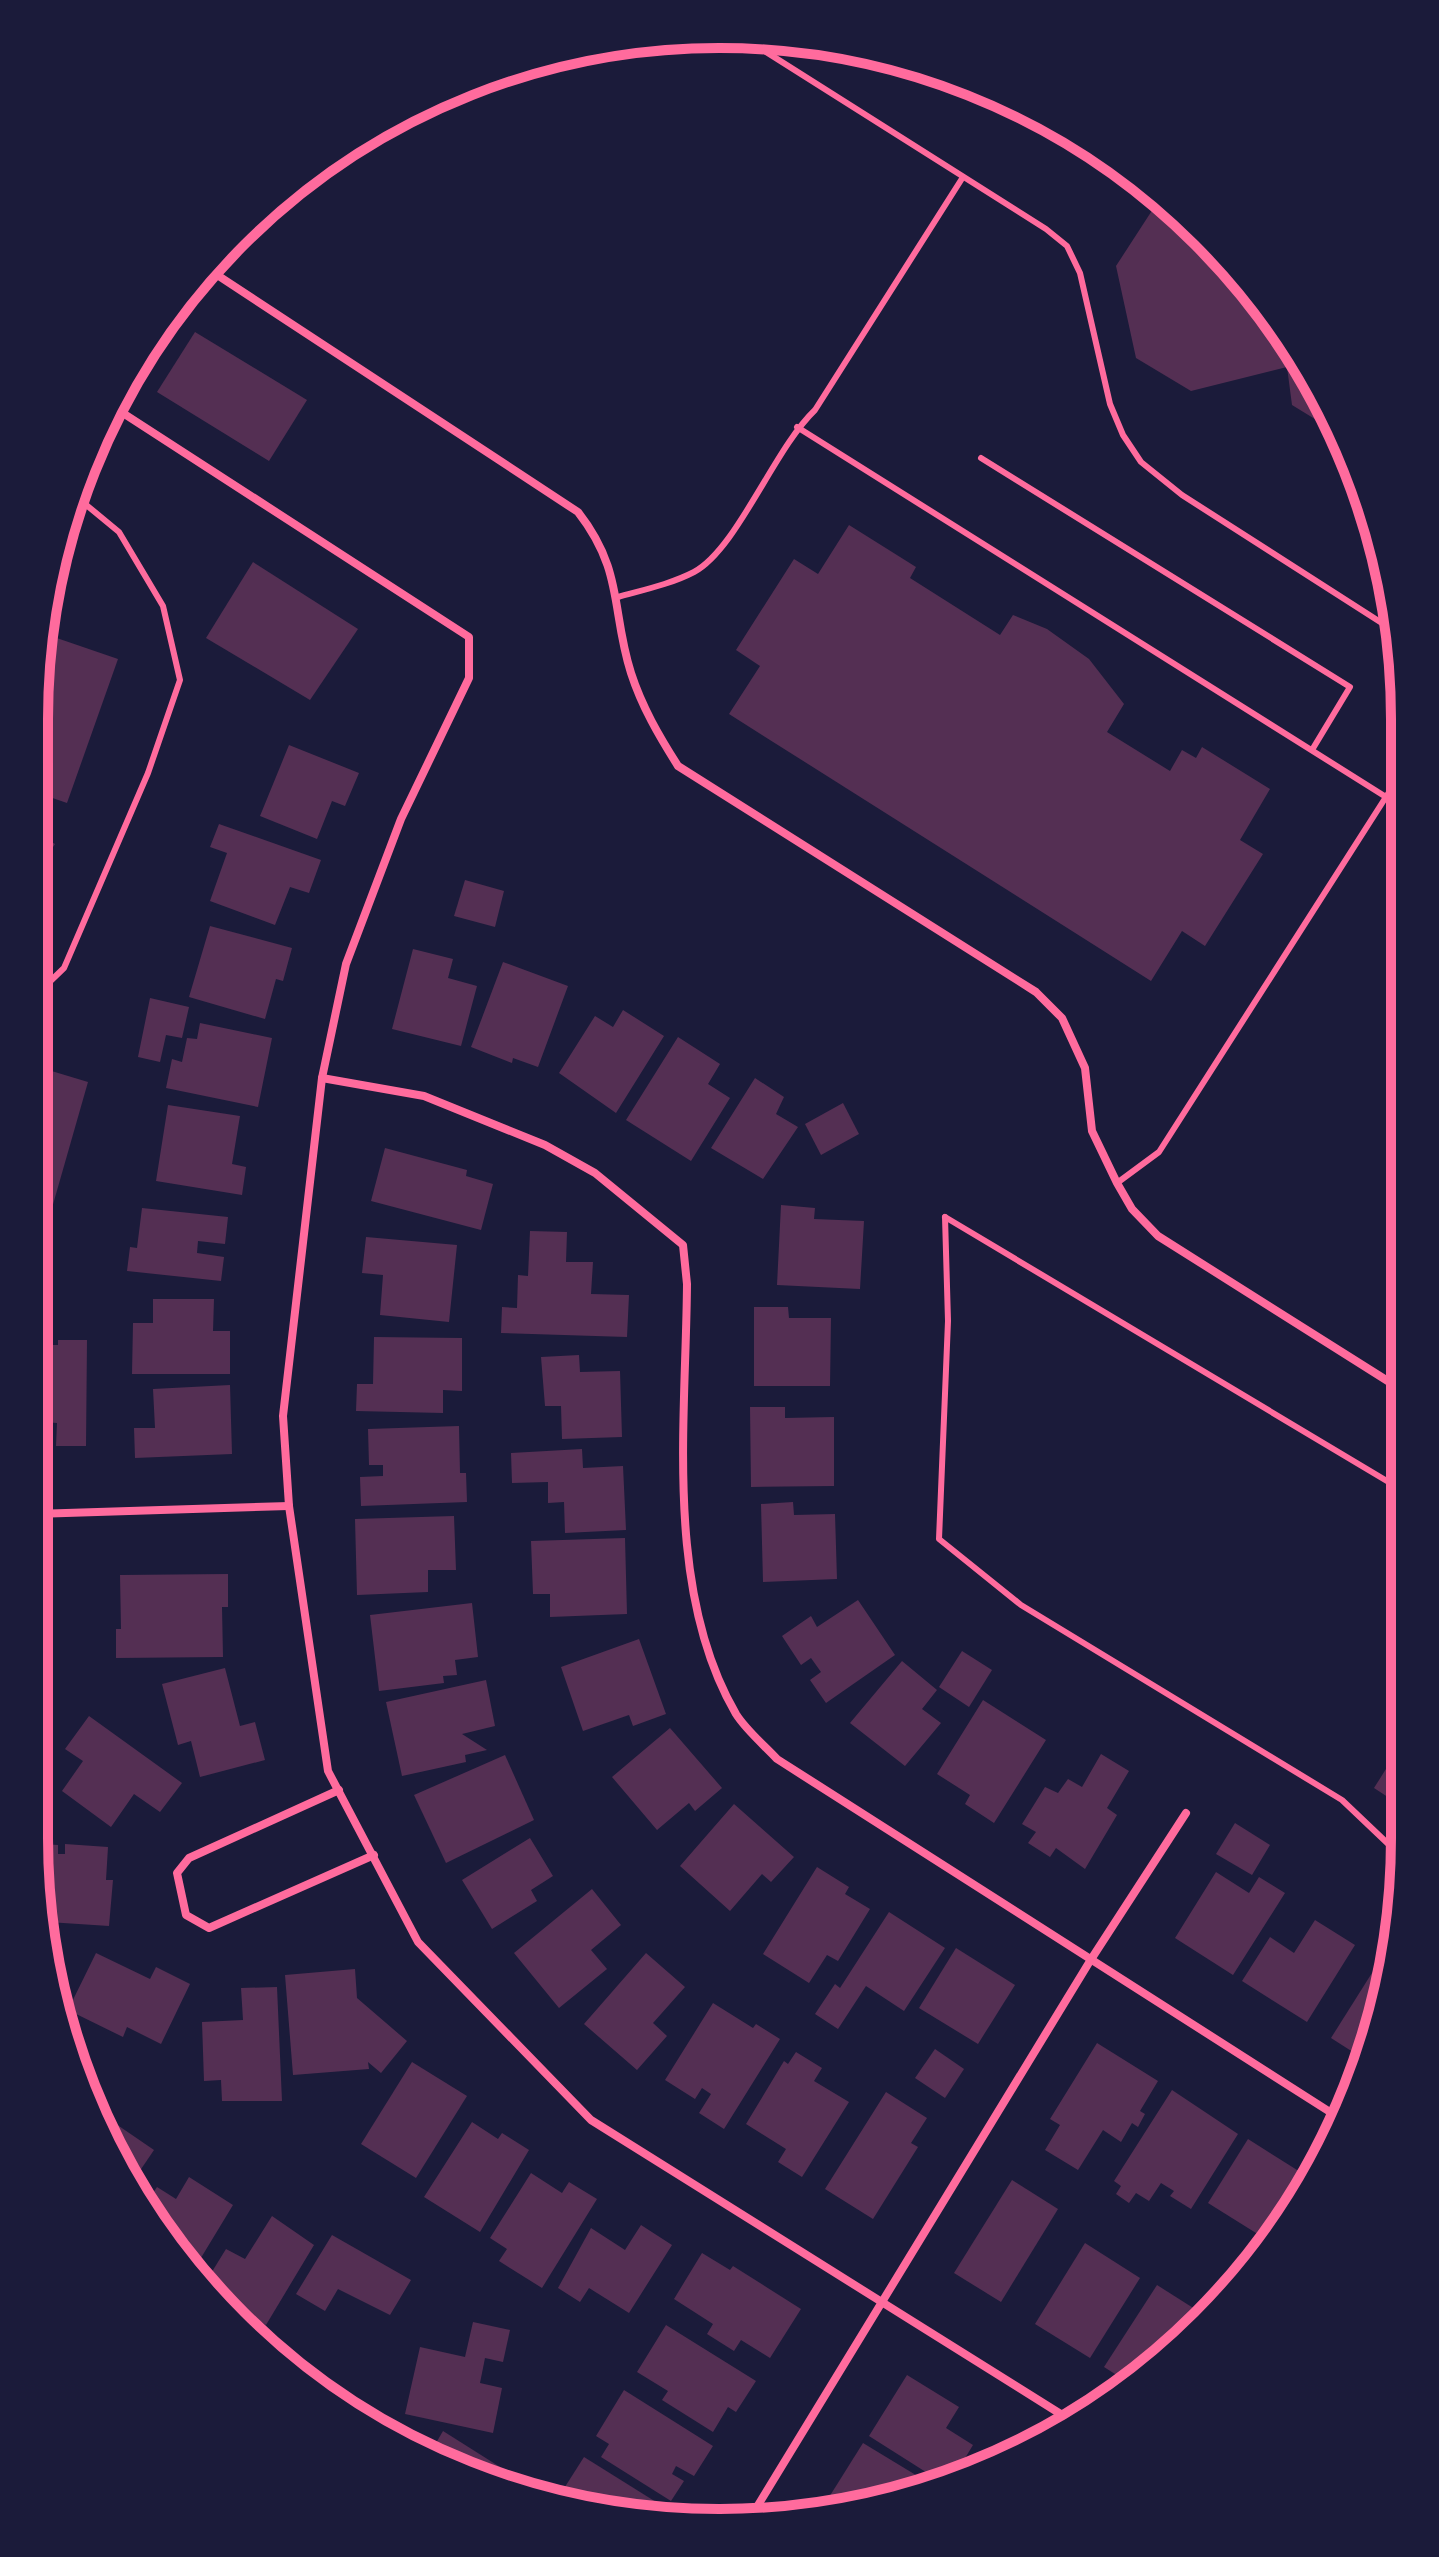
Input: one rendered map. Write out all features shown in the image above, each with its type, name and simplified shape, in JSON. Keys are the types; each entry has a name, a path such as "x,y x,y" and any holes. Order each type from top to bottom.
{"street":[{"path":"217,275 567,501 599,543 618,597 630,671 650,723 678,766 1036,992 1062,1018 1085,1068 1092,1131 1132,1209 1158,1236 1391,1383"},
{"path":"122,413 469,637 469,678 401,819 346,964 322,1078 283,1416 289,1506 328,1771 418,1942 591,2120 1062,2415"},
{"path":"322,1078 424,1096 545,1145 595,1173 683,1245 687,1284 685,1537 705,1644 737,1715 777,1759 1331,2113"},
{"path":"48,1514 289,1506"},
{"path":"339,1790 189,1858 177,1873 186,1915 209,1928 374,1855"},
{"path":"756,2508 1090,1961 1186,1813"}],"lane":[{"path":"761,49 1067,246 1080,273 1110,404 1123,435 1141,462 1182,495 1384,624"},
{"path":"618,597 696,571 722,546 797,427 815,410 963,177"},
{"path":"797,427 1386,797"},
{"path":"981,458 1350,687 1312,750"},
{"path":"48,983 64,968 148,773 180,680 163,606 119,532 84,503"},
{"path":"1117,1183 1159,1152 1391,789"},
{"path":"1391,1483 945,1217 948,1321 939,1539 1021,1605 1342,1800 1391,1846"}],"building":[{"path":"1153,209 1194,245 1252,311 1278,346 1322,424 1292,405 1287,367 1191,391 1136,358 1116,266"},
{"path":"195,332 307,400 269,461 157,392"},
{"path":"849,525 916,567 910,578 1000,635 1013,615 1047,629 1089,659 1124,704 1107,732 1170,771 1182,750 1196,758 1202,747 1270,789 1240,840 1263,854 1205,946 1182,931 1151,981 729,714 760,666 736,650 794,559 818,574"},
{"path":"253,562 358,629 310,700 206,638"},
{"path":"53,637 118,659 67,803 48,796 49,676"},
{"path":"289,745 359,773 345,806 332,801 317,839 260,816"},
{"path":"219,824 321,860 309,893 290,887 275,925 210,901 227,853 210,847"},
{"path":"48,840 55,844 48,855"},
{"path":"465,880 504,891 495,927 454,916"},
{"path":"210,926 292,948 283,981 276,979 265,1019 189,997"},
{"path":"413,949 453,959 448,978 477,986 461,1046 392,1029"},
{"path":"503,962 568,986 538,1067 513,1058 512,1063 471,1047"},
{"path":"150,998 189,1007 182,1038 166,1035 160,1062 138,1057"},
{"path":"623,1010 664,1036 616,1113 559,1073 595,1016 613,1027"},
{"path":"200,1023 272,1038 258,1107 166,1088 172,1059 182,1062 187,1038 197,1039"},
{"path":"678,1037 720,1064 708,1084 730,1098 691,1161 626,1120"},
{"path":"48,1070 88,1082 48,1222"},
{"path":"755,1078 784,1097 776,1114 798,1127 763,1179 711,1148"},
{"path":"843,1103 859,1134 821,1155 805,1124"},
{"path":"168,1105 240,1116 232,1164 246,1167 242,1195 156,1181"},
{"path":"385,1148 467,1170 466,1176 493,1184 481,1230 371,1201"},
{"path":"781,1205 815,1208 814,1219 864,1221 860,1289 777,1285"},
{"path":"142,1208 228,1217 225,1244 198,1241 197,1253 224,1257 221,1281 127,1271 130,1247 137,1248"},
{"path":"530,1231 567,1232 566,1262 593,1262 591,1294 629,1295 627,1337 501,1333 502,1307 517,1308 518,1275 528,1276"},
{"path":"366,1237 457,1245 449,1322 380,1315 383,1275 362,1273"},
{"path":"153,1299 214,1299 213,1331 230,1331 230,1374 132,1374 133,1323 153,1323"},
{"path":"754,1307 788,1307 789,1318 831,1318 830,1386 754,1386"},
{"path":"374,1337 462,1338 462,1391 443,1390 443,1413 356,1411 357,1384 373,1384"},
{"path":"58,1340 87,1340 86,1446 56,1446 57,1423 48,1422 48,1345 58,1345"},
{"path":"579,1355 580,1372 620,1371 622,1437 562,1439 561,1406 545,1406 541,1357"},
{"path":"230,1385 232,1454 135,1458 134,1428 155,1428 153,1389"},
{"path":"750,1407 785,1407 785,1418 834,1417 834,1486 751,1487"},
{"path":"459,1426 460,1473 466,1473 467,1502 361,1506 360,1477 383,1476 383,1465 369,1465 368,1429"},
{"path":"582,1449 583,1468 623,1466 626,1530 565,1533 564,1502 548,1503 548,1482 512,1483 511,1453"},
{"path":"793,1502 794,1515 835,1514 837,1579 763,1582 761,1504"},
{"path":"454,1516 456,1570 428,1570 428,1592 357,1595 355,1519"},
{"path":"625,1538 627,1614 550,1617 550,1594 533,1594 531,1541"},
{"path":"228,1574 228,1607 222,1607 223,1657 116,1658 116,1629 121,1629 120,1575"},
{"path":"48,1593 50,1593 48,1633"},
{"path":"858,1600 895,1655 826,1703 810,1680 821,1672 811,1658 801,1665 782,1636 811,1616 817,1627"},
{"path":"472,1603 478,1657 455,1660 457,1675 443,1676 444,1683 379,1691 370,1615"},
{"path":"639,1639 666,1714 633,1726 629,1715 583,1731 561,1667"},
{"path":"962,1651 992,1670 969,1707 939,1687"},
{"path":"902,1661 937,1690 922,1709 941,1723 905,1766 850,1723"},
{"path":"225,1668 240,1726 255,1722 265,1760 200,1777 191,1741 178,1745 162,1684"},
{"path":"486,1680 495,1726 462,1734 487,1750 465,1755 466,1762 402,1776 386,1702"},
{"path":"983,1700 1046,1740 994,1823 965,1804 970,1795 937,1774"},
{"path":"89,1716 182,1783 160,1812 134,1794 111,1827 62,1791 83,1761 65,1749"},
{"path":"670,1728 722,1788 695,1811 689,1803 657,1830 612,1777"},
{"path":"1101,1754 1129,1771 1107,1808 1117,1815 1085,1869 1056,1848 1050,1857 1028,1843 1036,1832 1022,1824 1045,1787 1058,1793 1068,1779 1082,1787"},
{"path":"505,1755 534,1820 446,1863 414,1795"},
{"path":"1391,1761 1391,1799 1374,1788"},
{"path":"734,1804 794,1857 771,1882 762,1874 730,1911 680,1866"},
{"path":"1235,1823 1270,1845 1252,1875 1216,1854"},
{"path":"530,1838 553,1876 531,1890 537,1901 492,1929 462,1880"},
{"path":"48,1844 58,1845 58,1854 65,1854 65,1844 108,1847 106,1880 113,1880 109,1926 54,1922"},
{"path":"817,1867 849,1887 845,1894 870,1909 838,1961 827,1955 809,1983 763,1954"},
{"path":"1216,1872 1249,1893 1259,1877 1285,1893 1233,1975 1175,1938"},
{"path":"592,1889 621,1925 591,1950 607,1969 559,2008 514,1953"},
{"path":"889,1912 945,1948 904,2011 866,1986 838,2029 815,2014 835,1984 840,1988"},
{"path":"1315,1920 1355,1945 1307,2022 1242,1981 1270,1937 1294,1953"},
{"path":"956,1948 1015,1985 978,2044 919,2008"},
{"path":"96,1953 150,1979 156,1967 190,1984 161,2044 127,2027 123,2037 71,2012 70,2006"},
{"path":"646,1953 685,1987 653,2023 667,2036 637,2070 584,2024"},
{"path":"1379,1961 1355,2053 1331,2038"},
{"path":"355,1969 357,1998 407,2041 381,2073 368,2062 369,2069 293,2075 285,1975"},
{"path":"277,1987 282,2101 222,2101 221,2080 204,2081 202,2022 243,2020 241,1988"},
{"path":"713,2003 753,2028 756,2024 780,2039 724,2129 699,2113 711,2094 702,2088 695,2099 665,2080"},
{"path":"1097,2043 1158,2081 1140,2111 1145,2114 1138,2127 1132,2123 1121,2142 1103,2130 1078,2170 1045,2150 1060,2125 1050,2119"},
{"path":"935,2049 964,2069 945,2098 915,2078"},
{"path":"796,2052 822,2068 814,2081 849,2102 802,2177 778,2162 786,2149 746,2124 784,2061 788,2064"},
{"path":"412,2062 467,2096 416,2178 361,2144"},
{"path":"1172,2090 1238,2134 1191,2209 1170,2196 1174,2191 1161,2183 1149,2201 1136,2193 1129,2203 1116,2194 1121,2186 1114,2181"},
{"path":"886,2092 927,2118 911,2143 918,2147 873,2219 825,2189"},
{"path":"472,2122 498,2139 502,2133 529,2150 480,2232 424,2197"},
{"path":"116,2124 154,2150 138,2173 117,2134 114,2127"},
{"path":"1248,2139 1301,2173 1260,2235 1208,2203"},
{"path":"531,2173 562,2193 569,2182 597,2199 542,2288 499,2261 507,2249 490,2238"},
{"path":"189,2177 233,2205 199,2261 151,2195 157,2187 176,2199"},
{"path":"1012,2180 1058,2209 1001,2302 954,2273"},
{"path":"272,2216 314,2245 266,2325 241,2308 210,2274 226,2249 245,2259"},
{"path":"641,2225 672,2245 629,2313 589,2288 580,2302 558,2288 591,2228 625,2250"},
{"path":"332,2235 411,2280 390,2315 338,2289 325,2311 296,2294"},
{"path":"1085,2243 1140,2278 1090,2358 1035,2324"},
{"path":"702,2253 730,2270 733,2266 801,2309 770,2358 741,2340 734,2351 707,2334 713,2324 674,2299"},
{"path":"1157,2285 1196,2310 1119,2377 1104,2367"},
{"path":"473,2322 510,2330 503,2362 485,2358 480,2383 502,2388 493,2433 405,2414 420,2347 465,2357"},
{"path":"666,2325 756,2381 736,2412 728,2407 713,2432 662,2400 668,2391 637,2372"},
{"path":"907,2375 959,2407 946,2428 973,2445 962,2463 930,2475 869,2436"},
{"path":"624,2390 713,2446 694,2476 676,2466 672,2474 684,2481 671,2501 601,2457 609,2444 596,2436"},
{"path":"443,2431 500,2467 497,2471 435,2445"},
{"path":"863,2443 920,2478 893,2486 827,2500"},
{"path":"584,2457 663,2507 588,2496 563,2490"}]}
